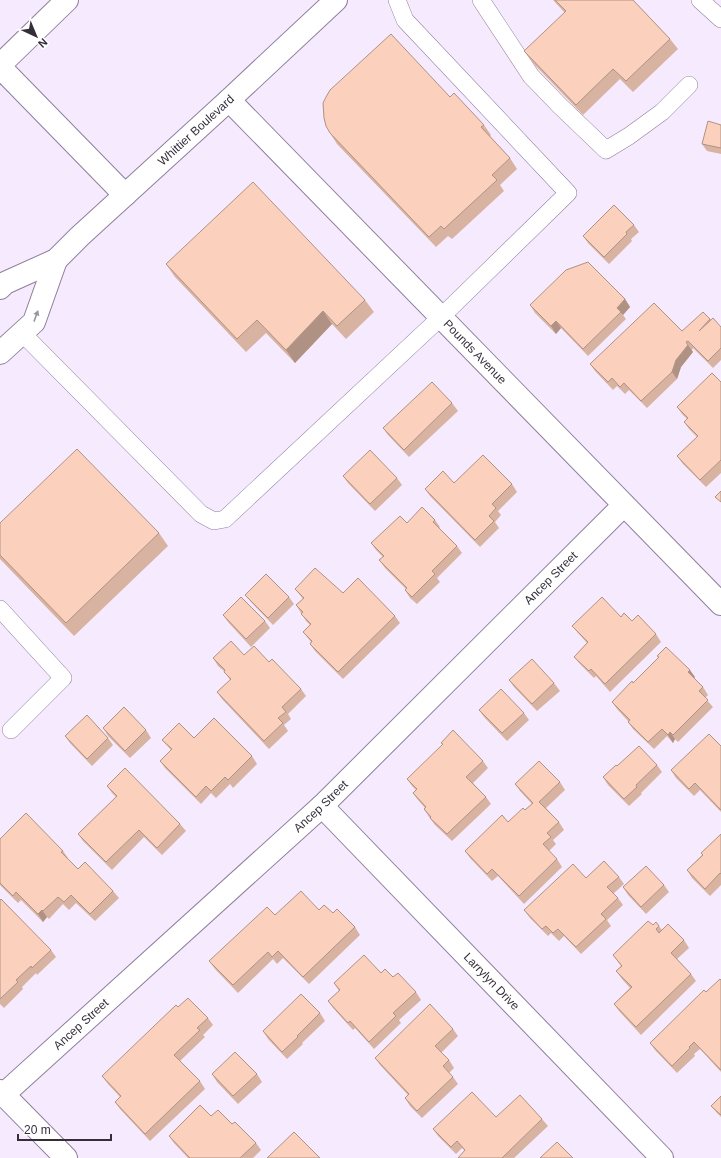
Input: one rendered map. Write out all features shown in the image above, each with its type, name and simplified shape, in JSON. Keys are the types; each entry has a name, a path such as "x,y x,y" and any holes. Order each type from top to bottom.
{"street":[{"path":"68,0 0,66 125,196"},
{"name":"Whittier Boulevard","path":"0,288 5,283 56,260 80,236 230,100 336,0"},
{"name":"Pounds Avenue","path":"230,100 721,604"},
{"name":"Whittier Boulevard","path":"0,354 34,322 56,260"},
{"name":"Ancep Street","path":"2,1093 322,806 624,505"},
{"name":"Larrylyn Drive","path":"322,806 662,1158"},
{"path":"2,1093 66,1158"}],"lane":[{"path":"22,333 201,514 214,521 225,519 441,317 568,193 405,20 397,0"},
{"path":"481,0 531,76 606,150 629,136 662,112 689,85"},
{"path":"700,0 721,19"},
{"path":"0,609 63,678 11,730"}],"building":[{"path":"555,0 633,0 670,39 626,81 613,69 576,105 524,51 566,11"},
{"path":"391,34 450,97 454,93 484,125 481,127 510,158 492,175 497,180 444,229 441,226 429,237 330,133 324,118 323,103 330,90"},
{"path":"708,121 721,125 721,148 702,144"},
{"path":"253,182 365,300 337,326 323,311 286,350 257,320 237,339 166,264"},
{"path":"614,205 634,225 604,257 583,236"},
{"path":"588,262 625,299 617,308 621,312 583,349 556,321 551,326 530,305 566,270"},
{"path":"654,303 682,331 703,312 710,319 699,331 713,318 721,327 721,348 708,361 688,341 686,342 688,345 676,360 672,372 641,401 624,383 620,387 612,378 608,382 590,364"},
{"path":"712,373 721,382 721,460 700,480 677,456 698,436 684,422 688,418 677,407"},
{"path":"432,382 452,403 404,450 383,428"},
{"path":"77,449 159,533 66,623 0,555 0,523"},
{"path":"370,450 397,478 370,504 343,476"},
{"path":"483,455 512,484 492,504 496,508 489,516 494,521 475,540 425,489 443,471 454,483"},
{"path":"721,491 721,502 715,497"},
{"path":"422,507 435,520 433,522 457,546 432,571 435,574 412,597 405,590 407,588 379,560 384,556 371,543 400,516 407,523"},
{"path":"315,568 343,593 358,578 395,616 338,672 310,644 312,641 303,632 311,624 301,614 303,612 296,605 304,598 295,589"},
{"path":"266,574 289,597 268,618 245,595"},
{"path":"241,597 265,621 246,639 223,615"},
{"path":"602,597 621,617 624,613 632,621 638,615 656,634 605,684 591,669 589,671 574,657 588,642 572,626"},
{"path":"231,641 244,655 254,646 269,662 272,659 301,689 282,707 286,712 278,718 283,723 264,741 217,692 231,679 224,672 225,670 213,658"},
{"path":"666,647 690,670 688,672 703,687 699,691 708,700 673,735 670,732 668,735 662,729 648,742 628,722 630,720 612,702 632,681 633,683 659,657 657,656"},
{"path":"532,659 554,683 532,704 509,680"},
{"path":"501,689 524,713 502,733 479,710"},
{"path":"124,707 146,730 125,751 103,728"},
{"path":"87,715 108,738 87,759 65,736"},
{"path":"214,718 252,756 228,780 225,777 211,791 206,786 196,797 160,761 172,749 162,740 179,723 194,738"},
{"path":"453,730 483,761 466,777 486,797 447,834 430,818 431,817 424,809 426,807 413,793 417,789 407,779 443,744 441,743"},
{"path":"709,734 721,746 721,810 695,783 689,789 671,770"},
{"path":"639,746 657,765 624,799 603,777"},
{"path":"539,761 560,782 539,802 559,822 547,833 551,837 543,844 557,859 519,896 492,869 487,874 465,851 502,815 508,822 523,808 525,810 533,803 515,784"},
{"path":"125,768 180,824 157,848 139,830 106,862 78,834 117,796 107,786"},
{"path":"26,813 63,851 61,852 78,869 85,862 113,891 90,914 71,895 64,902 58,897 38,914 16,892 13,896 0,883 0,839"},
{"path":"721,834 721,874 720,873 705,889 687,870 703,855 701,853"},
{"path":"604,861 619,877 607,887 618,898 601,914 606,919 576,947 558,929 553,933 546,926 542,929 524,910 573,864 586,878"},
{"path":"646,866 664,885 641,907 623,887"},
{"path":"301,891 319,910 324,905 333,913 337,909 355,927 303,977 278,951 272,957 268,952 233,985 209,961 267,907 275,915"},
{"path":"1,899 51,950 32,968 31,966 16,980 18,982 0,999 0,900"},
{"path":"648,921 653,925 656,922 659,926 656,929 659,933 668,924 684,940 671,953 691,974 636,1027 614,1004 632,987 616,971 622,966 613,955"},
{"path":"364,955 381,973 385,969 393,977 398,973 416,992 393,1013 396,1016 369,1042 350,1021 348,1023 328,1001 340,990 334,983"},
{"path":"720,979 721,1070 694,1042 672,1066 650,1043 704,990 706,992"},
{"path":"301,994 320,1013 282,1052 263,1031"},
{"path":"188,998 208,1018 197,1028 200,1030 174,1055 200,1081 145,1134 115,1102 121,1096 102,1076 176,1005 178,1007"},
{"path":"430,1004 453,1029 435,1046 449,1060 443,1066 453,1077 417,1111 405,1098 409,1094 375,1058"},
{"path":"235,1052 257,1074 233,1096 212,1074"},
{"path":"472,1092 496,1117 520,1095 542,1119 502,1158 458,1158 465,1150 457,1141 451,1147 433,1129"},
{"path":"721,1096 721,1115 711,1106"},
{"path":"200,1105 211,1116 218,1110 232,1124 235,1122 256,1143 240,1158 190,1158 169,1136"},
{"path":"294,1132 320,1158 267,1158"},
{"path":"557,1142 573,1158 540,1158"}]}
